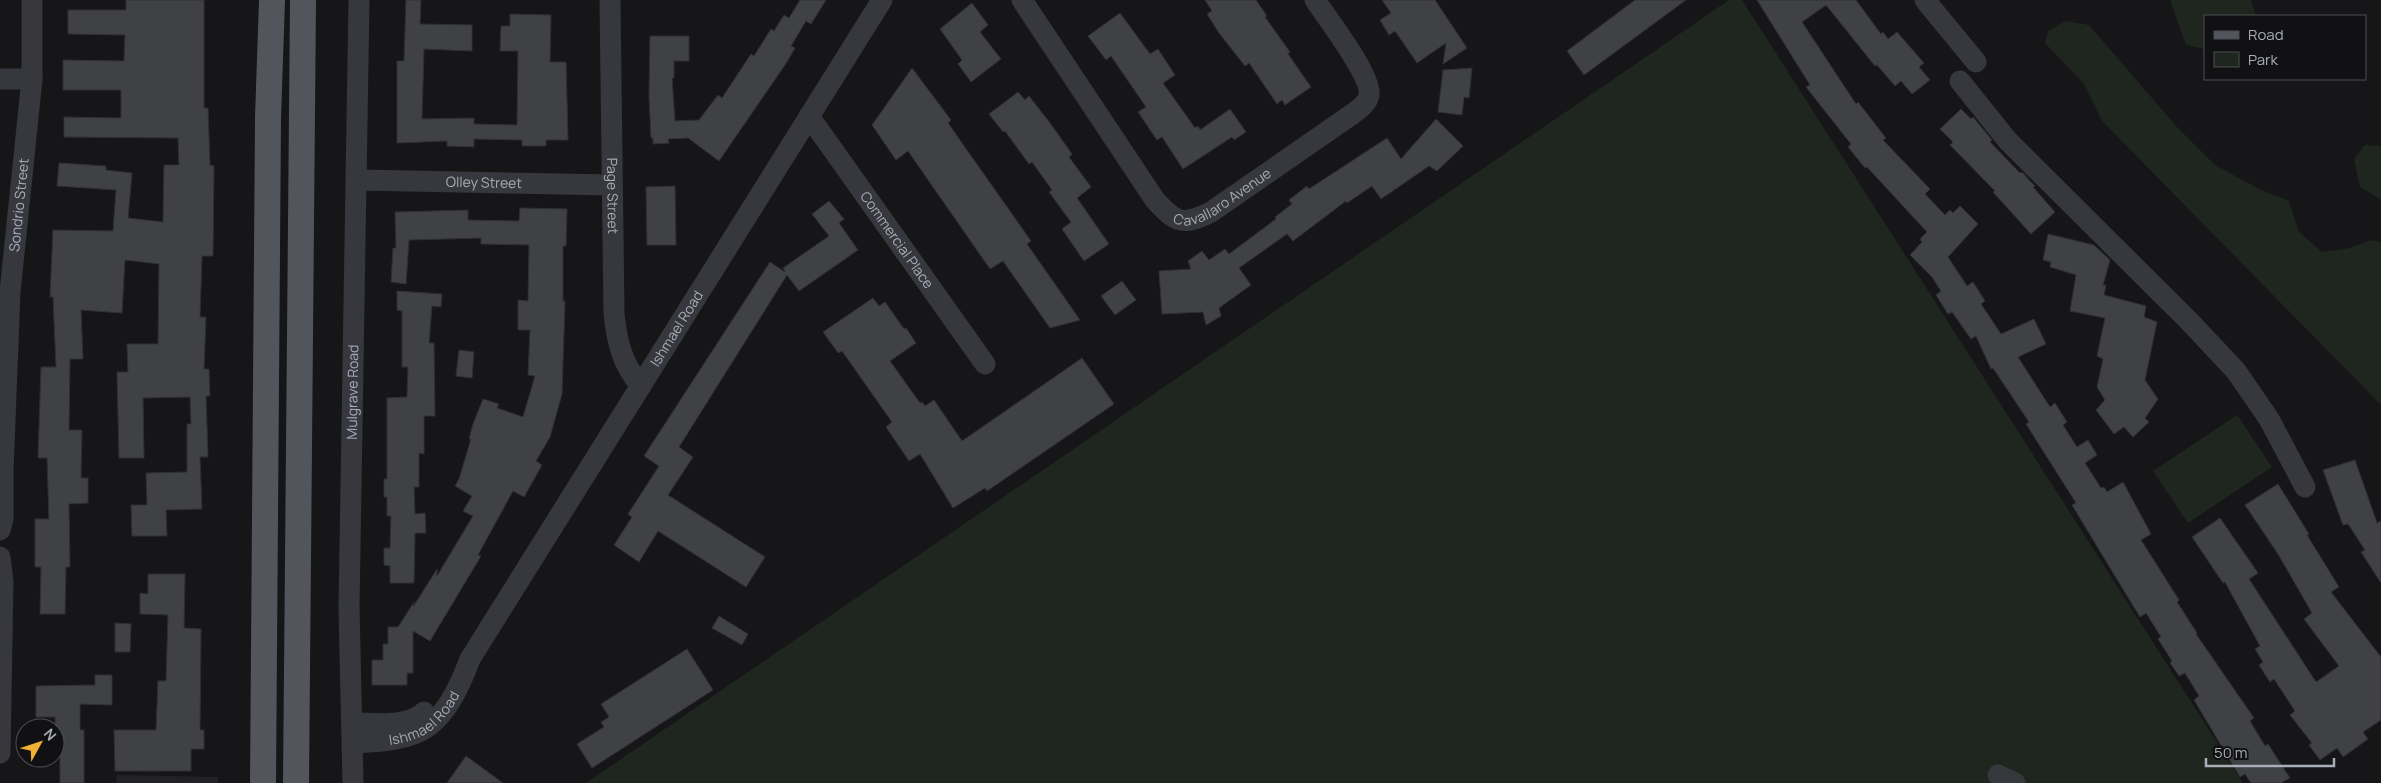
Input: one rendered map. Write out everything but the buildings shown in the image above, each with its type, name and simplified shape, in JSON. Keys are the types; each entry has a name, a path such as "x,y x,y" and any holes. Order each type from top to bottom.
{"main road":[{"path":"264,783 268,118 272,0"},
{"path":"296,783 303,0"}],"street":[{"name":"Sondrio Street","path":"0,530 3,519 10,292 32,79 32,0"},
{"name":"Mulgrave Road","path":"353,783 350,608 360,0"},
{"name":"Page Street","path":"610,0 616,330 624,362 641,386"},
{"name":"Ishmael Road","path":"353,733 419,717 429,707 450,676 470,659 882,0"},
{"name":"Cavallaro Avenue","path":"1022,0 1155,200 1170,216 1184,222 1198,219 1212,212 1352,115 1363,106 1370,96 1369,83 1361,68 1315,0"},
{"path":"1925,0 1976,62"},
{"path":"0,79 32,79"},
{"path":"1960,81 2008,141 2189,321 2236,372 2269,418 2305,487"},
{"name":"Commercial Place","path":"809,116 985,364"},
{"name":"Olley Street","path":"358,180 612,185"},
{"path":"0,557 3,581 0,753"}],"shaded area":[{"path":"117,775 218,777 218,783 116,783"}],"green space":[{"path":"1729,0 1742,0 2243,783 586,783"},
{"path":"2170,0 2251,0 2256,15 2204,15 2204,49 2186,45"},
{"path":"2065,21 2089,25 2176,126 2215,165 2259,189 2289,201 2299,232 2322,252 2350,248 2370,240 2381,242 2381,405 2102,121 2084,84 2045,43 2048,31"},
{"path":"2365,145 2381,146 2381,200 2360,187 2354,159"},
{"path":"2237,415 2272,467 2188,523 2153,471"}]}
